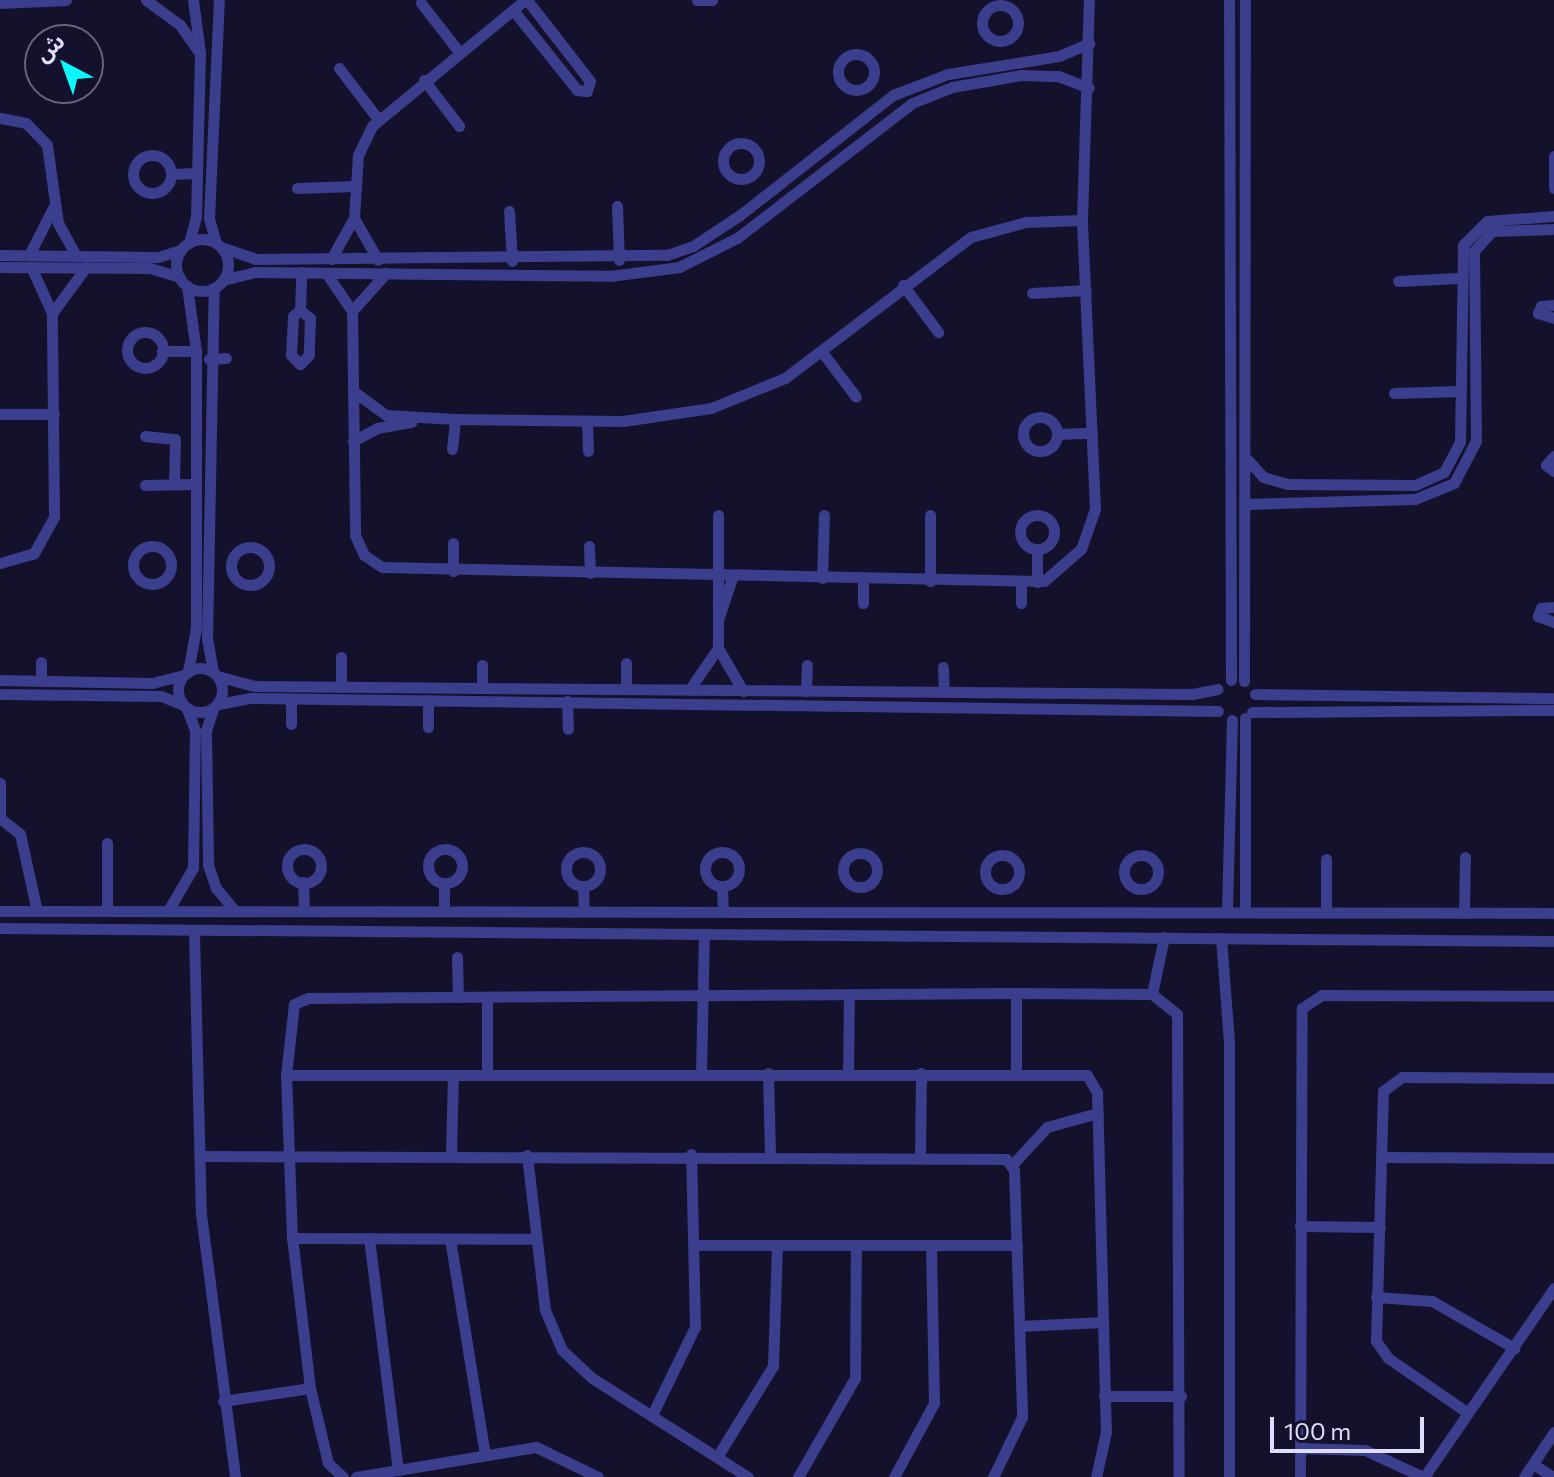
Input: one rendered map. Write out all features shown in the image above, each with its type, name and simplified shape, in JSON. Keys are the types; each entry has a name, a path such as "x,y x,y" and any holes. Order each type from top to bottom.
{"street":[{"path":"0,3 66,0"},
{"path":"146,0 180,25 200,53"},
{"path":"169,909 193,868 195,730 178,690 196,640 196,351 184,282 185,247 197,173 200,53 193,0"},
{"path":"219,0 209,218 228,263 218,284 209,359 208,566 216,706 206,731 208,865 216,888 233,908"},
{"path":"331,259 354,218 354,186 362,144 378,119 424,80 459,52 513,10 526,0 590,81 587,91 577,90 513,10"},
{"path":"697,0 712,0"},
{"path":"326,273 352,311 355,535 364,555 389,569 1037,582 1065,568 1088,539 1095,509 1082,220 1089,88 1089,0"},
{"path":"1229,0 1231,680"},
{"path":"1245,0 1247,458 1244,681 1255,694 1554,698"},
{"path":"421,3 459,52"},
{"path":"999,40 1001,63"},
{"path":"0,267 76,255 146,262 184,282 218,284 255,266 331,259 619,260 693,246 768,192 876,105 918,84 1001,63 1059,56 1089,43"},
{"path":"557,66 571,55"},
{"path":"339,68 378,119"},
{"path":"0,255 86,267 146,262 185,247 218,245 255,266 301,272 610,276 679,267 724,247 890,115 952,87 1050,75 1089,88"},
{"path":"424,80 459,126"},
{"path":"864,88 876,105"},
{"path":"0,118 20,120 43,137 52,161 54,204 76,255"},
{"path":"1554,156 1554,188"},
{"path":"798,167 810,180"},
{"path":"171,174 197,173"},
{"path":"753,174 768,192"},
{"path":"297,188 354,186"},
{"path":"0,563 34,553 53,525 52,313 30,261 54,204"},
{"path":"617,206 619,260"},
{"path":"509,211 512,261"},
{"path":"1247,458 1263,477 1287,484 1425,483 1444,472 1458,452 1458,278 1463,245 1478,227 1498,219 1554,216"},
{"path":"354,218 378,260"},
{"path":"353,391 380,414 418,418 587,422 722,405 769,387 822,352 948,250 983,232 1026,222 1082,220"},
{"path":"1245,504 1415,499 1454,483 1476,441 1472,260 1478,243 1499,230 1554,229"},
{"path":"52,313 86,267"},
{"path":"300,310 301,272"},
{"path":"352,311 387,272"},
{"path":"1398,281 1458,278"},
{"path":"903,285 938,332"},
{"path":"1032,293 1086,290"},
{"path":"1554,305 1538,310 1541,317 1554,318"},
{"path":"1458,334 1474,333"},
{"path":"162,351 196,351"},
{"path":"822,352 856,397"},
{"path":"209,359 226,358"},
{"path":"1394,393 1460,391"},
{"path":"0,414 54,414"},
{"path":"353,441 418,418"},
{"path":"452,449 455,419"},
{"path":"587,422 588,451"},
{"path":"1057,434 1092,433"},
{"path":"145,436 175,439 174,484"},
{"path":"1554,456 1546,465 1554,471"},
{"path":"145,485 195,484"},
{"path":"718,515 715,575 718,648 743,691"},
{"path":"822,578 824,515"},
{"path":"930,515 930,581"},
{"path":"453,543 453,571"},
{"path":"589,546 590,573"},
{"path":"1037,549 1037,582"},
{"path":"171,564 194,562"},
{"path":"208,566 231,566"},
{"path":"718,620 733,575"},
{"path":"863,579 863,603"},
{"path":"1021,584 1021,603"},
{"path":"1554,607 1541,608 1538,616 1554,622"},
{"path":"689,690 718,648"},
{"path":"341,657 341,687"},
{"path":"41,662 41,681"},
{"path":"626,663 626,689"},
{"path":"482,665 482,688"},
{"path":"806,691 807,665"},
{"path":"943,667 944,692"},
{"path":"0,680 159,683 186,674 215,674 250,692 291,699 1218,711 1232,720 1249,715 1554,710"},
{"path":"0,694 161,696 185,707 216,706 250,692 341,687 1192,694 1218,689 1231,680 1244,681"},
{"path":"524,701 525,688"},
{"path":"1218,689 1218,711"},
{"path":"890,705 891,692"},
{"path":"1245,910 1249,715 1255,694"},
{"path":"1430,696 1430,711"},
{"path":"291,699 291,724"},
{"path":"428,700 428,727"},
{"path":"567,701 568,729"},
{"path":"1227,910 1232,720"},
{"path":"0,783 0,818 20,834 37,911"},
{"path":"107,843 107,909"},
{"path":"1464,913 1465,857"},
{"path":"1326,859 1326,911"},
{"path":"1230,881 1245,883"},
{"path":"303,882 304,910"},
{"path":"444,883 444,910"},
{"path":"583,886 584,911"},
{"path":"722,886 723,910"},
{"path":"861,887 861,910"},
{"path":"1003,889 1003,910"},
{"path":"1142,889 1143,911"},
{"path":"0,911 233,908 1554,913"},
{"path":"0,928 194,933 1554,941"},
{"path":"194,933 200,1156 223,1401 235,1477"},
{"path":"701,1074 704,934"},
{"path":"1152,994 1164,937"},
{"path":"1221,938 1229,1043 1229,1477"},
{"path":"457,957 458,997"},
{"path":"1016,993 1016,1072"},
{"path":"343,1477 328,1463 310,1388 292,1238 286,1153 286,1075 290,1010 301,999 1016,993 1152,994 1170,1003 1179,1026 1179,1477"},
{"path":"848,1073 849,995"},
{"path":"1300,1477 1299,1014 1309,999 1554,996"},
{"path":"487,997 487,1074"},
{"path":"286,1075 1016,1072 1087,1075 1097,1087 1103,1322 1105,1447 1096,1477"},
{"path":"768,1073 770,1155"},
{"path":"920,1156 921,1073"},
{"path":"451,1155 453,1075"},
{"path":"1468,1413 1381,1350 1376,1297 1383,1091 1396,1078 1554,1078"},
{"path":"993,1477 1021,1426 1020,1326 1012,1165 1047,1127 1098,1113"},
{"path":"200,1156 286,1153 920,1156 998,1157 1012,1165"},
{"path":"652,1415 691,1340 695,1245 691,1154"},
{"path":"527,1155 545,1310 562,1350 592,1378 748,1477"},
{"path":"1382,1157 1554,1158"},
{"path":"1300,1226 1380,1227"},
{"path":"292,1238 535,1239"},
{"path":"369,1238 398,1470"},
{"path":"450,1239 485,1455"},
{"path":"695,1245 1017,1245"},
{"path":"717,1457 773,1366 777,1245"},
{"path":"798,1477 855,1378 856,1245"},
{"path":"894,1477 934,1403 931,1245"},
{"path":"1300,1448 1365,1450 1423,1477 1553,1291"},
{"path":"1376,1297 1432,1301 1514,1348"},
{"path":"1020,1326 1103,1322"},
{"path":"223,1401 310,1388"},
{"path":"1104,1396 1181,1396"},
{"path":"1524,1477 1554,1432"},
{"path":"356,1477 485,1455 548,1449 598,1477"},
{"path":"1533,1464 1553,1477"}]}
